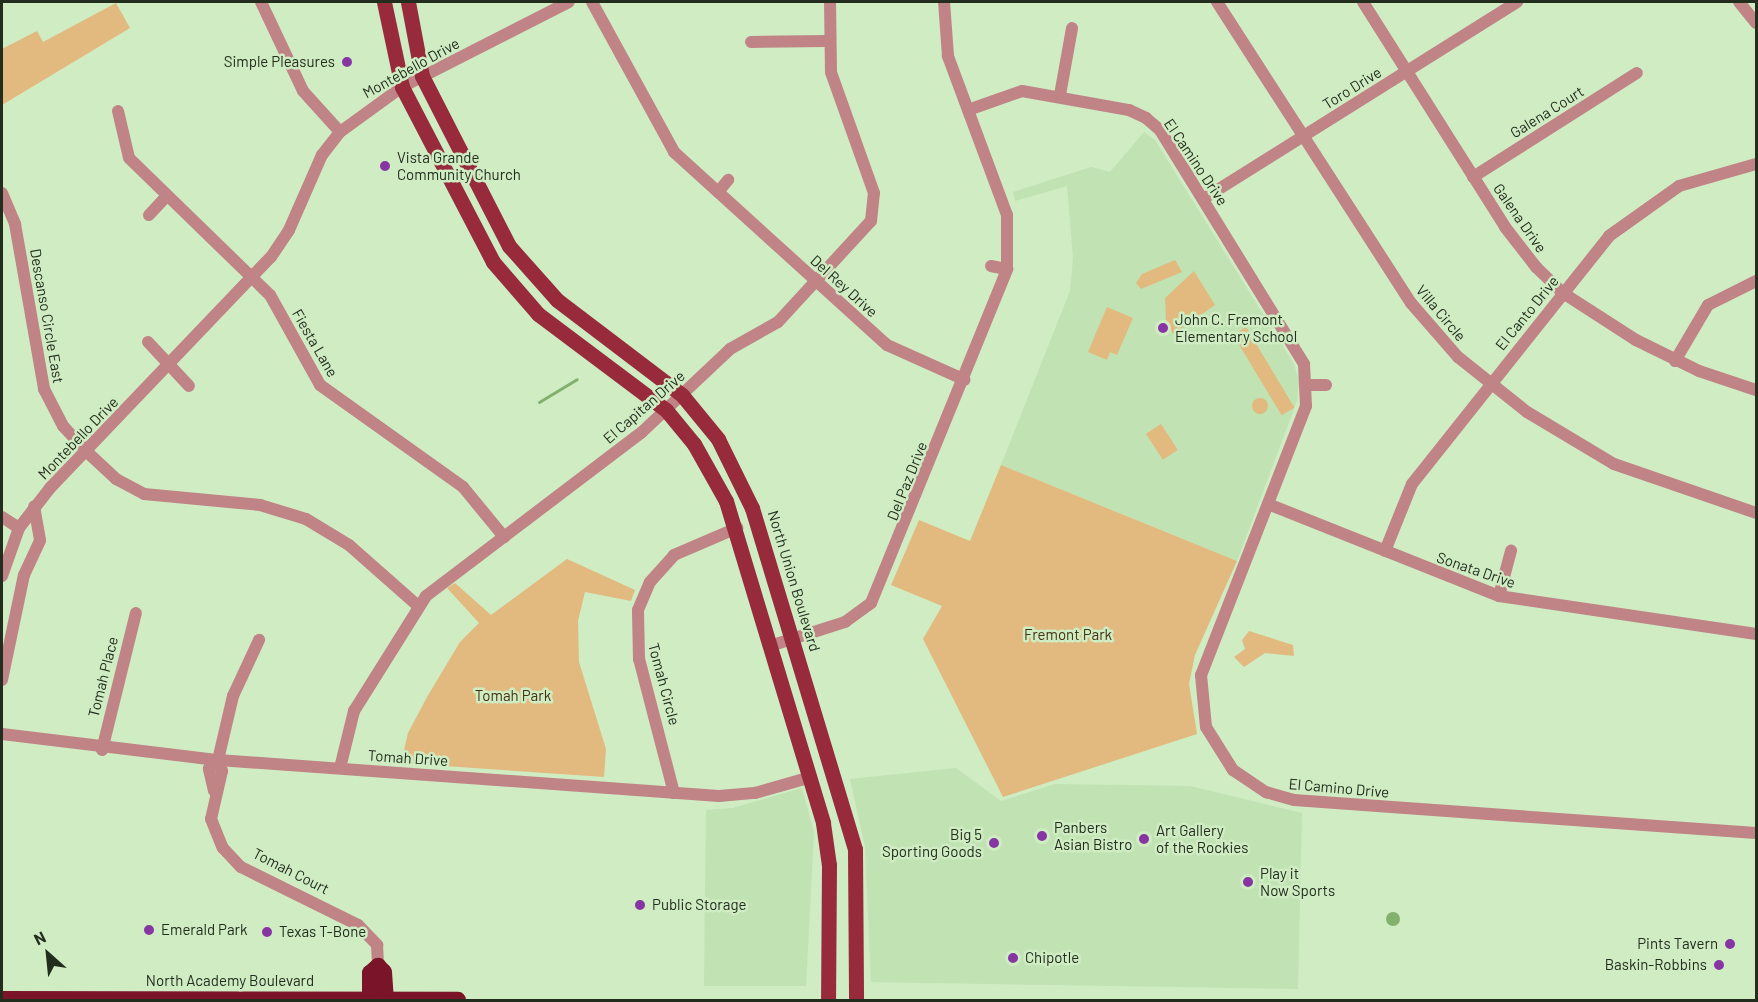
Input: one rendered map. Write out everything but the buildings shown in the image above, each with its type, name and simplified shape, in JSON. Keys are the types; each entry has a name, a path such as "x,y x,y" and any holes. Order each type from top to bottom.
{"highway":[{"name":"Tomah Court","path":"378,966 384,972 378,999"},
{"name":"North Academy Boulevard","path":"2,999 458,1000"}],"main road":[{"path":"384,2 402,87 479,239 514,290 666,410 703,459 737,528 774,645 811,777 829,865 828,1000"},
{"name":"North Union Boulevard","path":"408,2 422,76 492,217 531,276 682,395 718,439 752,508 855,849 856,1000"}],"street":[{"path":"261,2 303,91 340,132"},
{"name":"Montebello Drive","path":"2,576 19,528 34,507 252,278 285,237 313,171 340,132 402,87 569,2"},
{"name":"Del Rey Drive","path":"592,2 662,136 718,192 887,345 965,380"},
{"name":"El Capitan Drive","path":"340,768 354,711 417,605 666,410 730,349 778,322 871,221 875,208 833,78 827,41 830,2"},
{"name":"Del Paz Drive","path":"774,645 851,620 871,603 965,380 1008,269 1005,207 948,56 944,2"},
{"name":"Villa Circle","path":"1217,2 1422,319 1489,384 1614,464 1756,513"},
{"name":"Galena Drive","path":"1362,2 1524,254 1563,293 1675,361 1756,390"},
{"name":"Toro Drive","path":"1203,199 1513,2"},
{"path":"1739,2 1756,23"},
{"path":"1060,95 1072,28"},
{"path":"752,42 827,41"},
{"name":"Galena Court","path":"1473,177 1637,73"},
{"name":"El Camino Drive","path":"968,110 1013,91 1060,95 1146,118 1203,199 1293,343 1308,385 1293,445 1211,642 1200,686 1212,742 1233,771 1254,787 1294,800 1756,833"},
{"name":"Fiesta Lane","path":"118,111 129,158 277,305 327,393 463,486 504,537"},
{"name":"El Canto Drive","path":"1385,551 1412,484 1489,384 1609,236 1643,208 1701,178 1756,164"},
{"path":"718,192 728,180"},
{"name":"Descanso Circle East","path":"2,193 15,224 44,389 63,426 86,451 116,479 144,494 260,505 306,519 348,545 417,605"},
{"path":"149,215 167,196"},
{"path":"991,266 1008,269"},
{"path":"1675,361 1708,305 1756,281"},
{"path":"148,342 189,386"},
{"path":"1308,385 1326,385"},
{"name":"Sonata Drive","path":"1268,504 1499,596 1756,634"},
{"path":"2,680 24,575 40,540 34,507"},
{"path":"2,517 19,528"},
{"name":"Tomah Circle","path":"674,793 639,658 638,610 650,582 674,555 737,528"},
{"path":"1499,596 1511,551"},
{"name":"Tomah Place","path":"102,750 136,613"},
{"name":"Tomah Court","path":"259,640 233,696 219,760 209,770 214,791 211,819 232,859 358,925 378,945 378,966"},
{"name":"Tomah Drive","path":"2,734 102,750 674,793 743,796 811,777"}],"shaded area":[{"name":"John C. Fremont Elementary School","path":"1144,132 1155,140 1294,364 1299,381 1297,401 1237,561 1001,465 1070,291 1073,258 1067,186 1015,201 1013,192 1091,167 1110,172"},
{"path":"956,768 1001,801 1055,784 1190,786 1302,813 1298,989 871,982 865,847 850,779"},
{"path":"802,788 814,832 806,986 704,986 706,810 733,808"},
{"path":"1393,912 1398,914 1400,919 1398,924 1393,926 1388,924 1386,919 1388,914"}],"green space":[{"path":"116,3 130,28 2,105 2,49 37,31 43,42"},
{"path":"1175,260 1182,272 1141,289 1136,283 1142,274"},
{"path":"1194,271 1215,305 1173,334 1166,320 1165,298"},
{"path":"1107,307 1133,318 1117,355 1110,352 1107,360 1088,352"},
{"path":"1246,327 1294,408 1282,415 1233,335"},
{"path":"1260,398 1268,406 1260,414 1252,406"},
{"path":"1161,424 1178,450 1163,460 1146,434"},
{"name":"Fremont Park","path":"1001,465 1237,561 1195,655 1189,684 1197,734 1003,797 923,639 942,606 891,585 919,520 970,541"},
{"name":"Tomah Park","path":"567,559 635,590 631,601 585,592 578,621 579,662 606,749 604,777 401,763 408,733 427,697 460,642 479,623 447,588 455,583 491,615"},
{"path":"1249,631 1293,645 1294,656 1265,653 1244,667 1234,657 1245,649 1242,640"}],"waterway":[{"path":"539,402 577,379"}],"place":[{"name":"Simple Pleasures","path":"347,62"},
{"name":"Vista Grande Community Church","path":"385,166"},
{"name":"John C. Fremont Elementary School","path":"1163,328"},
{"name":"Panbers Asian Bistro","path":"1042,836"},
{"name":"Art Gallery of the Rockies","path":"1144,839"},
{"name":"Big 5 Sporting Goods","path":"994,843"},
{"name":"Play it Now Sports","path":"1248,882"},
{"name":"Public Storage","path":"640,905"},
{"name":"Emerald Park","path":"149,930"},
{"name":"Texas T-Bone","path":"267,932"},
{"name":"Pints Tavern","path":"1730,944"},
{"name":"Chipotle","path":"1013,958"},
{"name":"Baskin-Robbins","path":"1719,965"}]}
